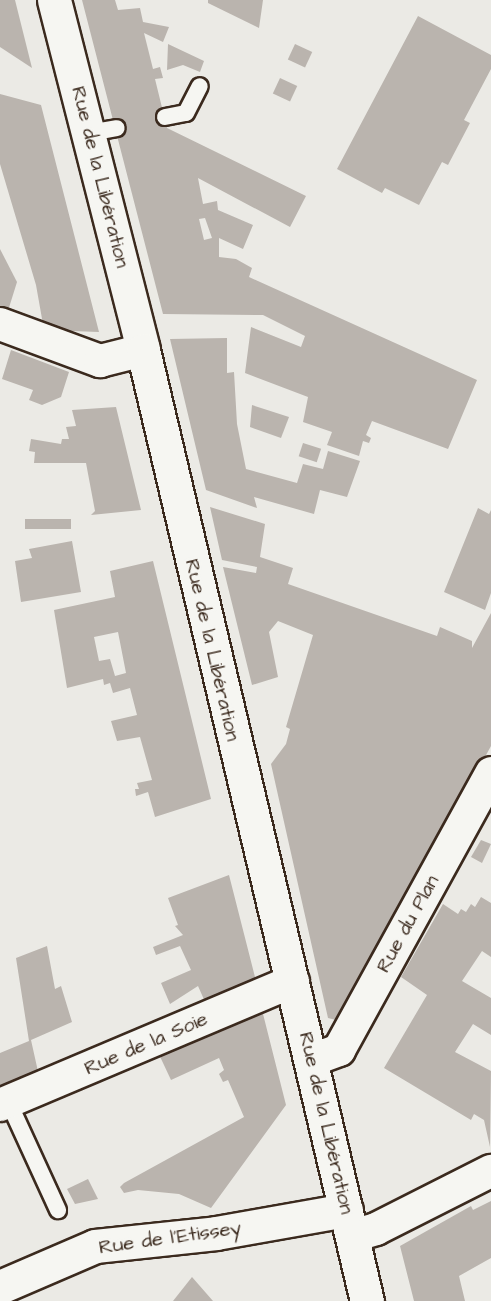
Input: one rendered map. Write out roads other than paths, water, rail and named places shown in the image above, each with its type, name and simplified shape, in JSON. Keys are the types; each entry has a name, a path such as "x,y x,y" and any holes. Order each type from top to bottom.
{"street":[{"name":"Rue de la Libération","path":"54,0 103,131 143,350 367,1301"},
{"path":"0,324 99,361 143,350"},
{"name":"Rue du Plan","path":"312,1060 339,1050 491,772"},
{"name":"Rue de la Soie","path":"4,1104 292,981"},
{"path":"349,1223 376,1229 491,1171"},
{"name":"Rue de l'Etissey","path":"0,1287 95,1246 216,1233 349,1223"}],"lane":[{"path":"165,117 186,113 200,86"},
{"path":"4,1104 58,1210"}]}
